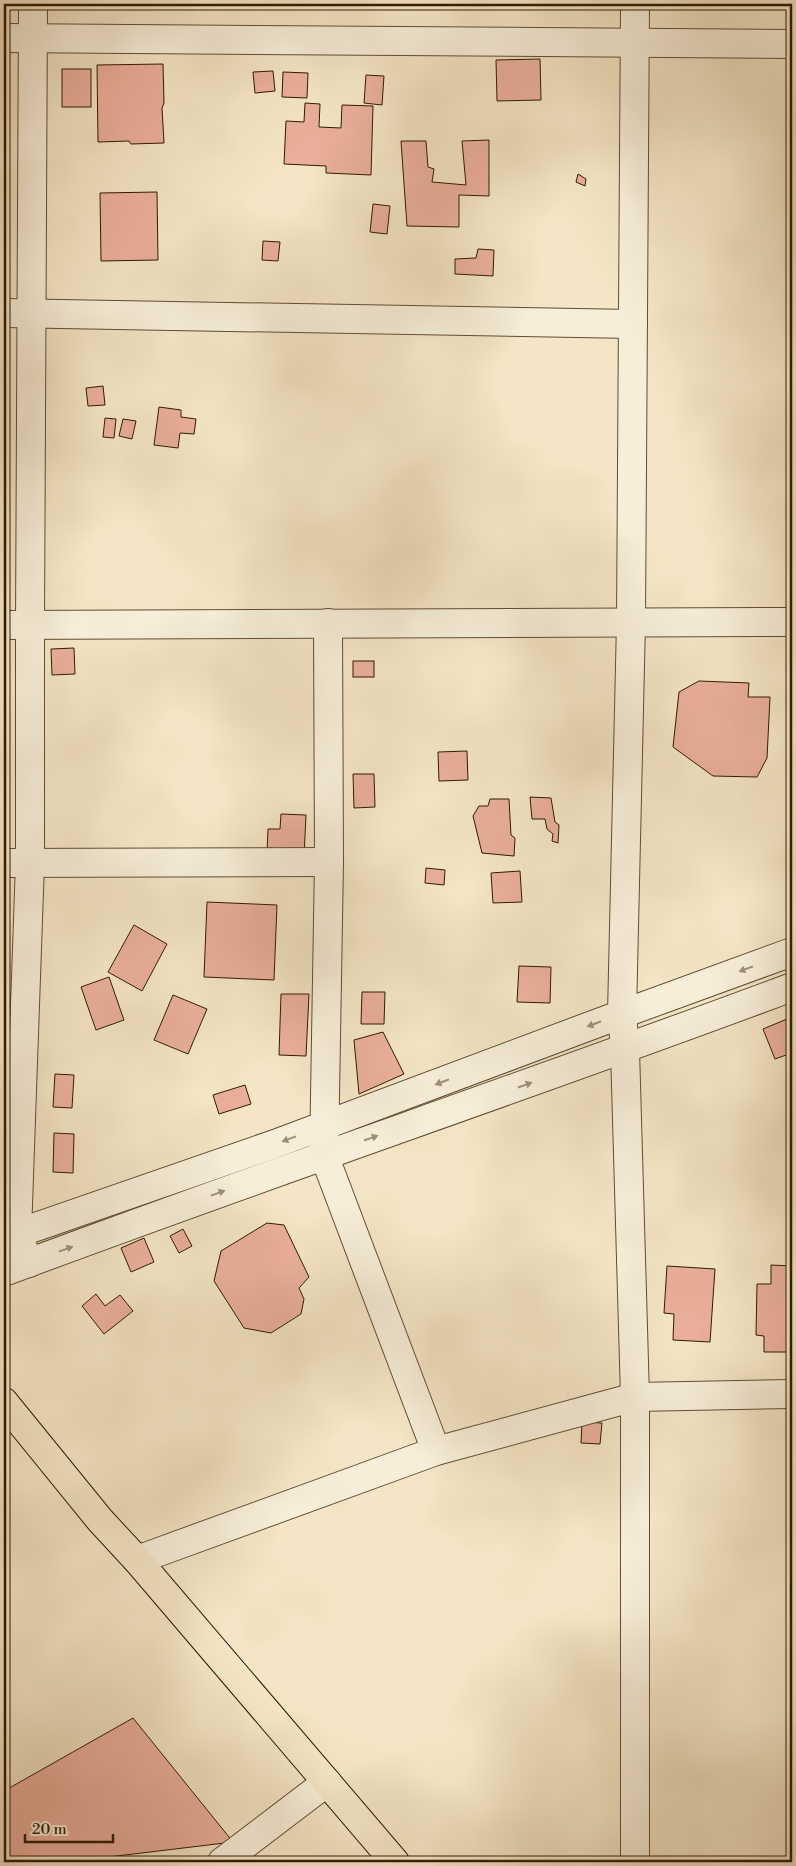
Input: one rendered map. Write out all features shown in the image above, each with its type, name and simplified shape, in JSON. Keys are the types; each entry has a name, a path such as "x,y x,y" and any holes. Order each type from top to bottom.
{"highway":[{"path":"4,1402 100,1520 137,1560 395,1862"}],"street":[{"path":"33,4 31,313 17,625 30,863 11,1235 16,1268 324,1155 625,1050 792,987"},
{"path":"635,4 631,622 622,1014 625,1050 635,1397 635,1862"},
{"path":"4,38 792,44"},
{"path":"4,313 633,324"},
{"path":"17,625 792,622"},
{"path":"328,623 329,862 324,1155 436,1451"},
{"path":"4,863 329,862"},
{"path":"11,1235 324,1126 792,952"},
{"path":"137,1560 436,1451 635,1397 792,1394"},
{"path":"222,1862 327,1782"}],"building":[{"path":"540,59 541,100 497,101 496,60"},
{"path":"163,64 164,103 162,108 164,143 98,142 97,65"},
{"path":"62,69 91,69 91,107 62,107"},
{"path":"273,71 275,91 255,93 253,72"},
{"path":"283,72 308,73 307,98 282,97"},
{"path":"366,75 384,76 382,105 364,103"},
{"path":"305,103 320,104 319,127 341,128 342,105 373,106 371,175 326,173 326,166 284,164 286,121 304,122"},
{"path":"789,125 792,125 792,206 787,206"},
{"path":"489,140 489,196 459,195 459,227 407,226 401,141 426,141 428,167 434,169 432,182 466,185 462,141"},
{"path":"578,174 586,179 585,186 576,182"},
{"path":"157,192 158,260 101,261 100,193"},
{"path":"373,204 390,206 387,234 370,232"},
{"path":"263,241 280,242 278,261 262,260"},
{"path":"478,249 494,250 493,276 455,274 455,259 476,258"},
{"path":"103,386 105,405 88,406 86,388"},
{"path":"159,407 181,410 181,417 196,419 194,434 180,433 178,448 154,445"},
{"path":"105,418 116,419 114,438 103,437"},
{"path":"123,419 136,421 132,439 119,436"},
{"path":"789,431 792,431 792,509 788,508"},
{"path":"74,648 75,674 52,675 51,649"},
{"path":"353,661 374,661 374,677 353,677"},
{"path":"699,681 749,683 748,697 770,697 767,758 757,777 713,776 673,747 679,692"},
{"path":"467,751 468,780 439,781 438,752"},
{"path":"353,774 374,774 375,807 354,808"},
{"path":"530,797 551,798 555,822 559,825 558,843 552,841 553,834 547,829 545,819 532,819"},
{"path":"490,799 509,799 511,835 515,838 514,856 482,853 473,816 479,806 488,806"},
{"path":"281,814 306,815 304,857 267,854 268,829 280,829"},
{"path":"426,868 445,870 444,885 425,883"},
{"path":"520,871 522,902 493,903 491,873"},
{"path":"207,902 277,905 274,980 204,977"},
{"path":"134,925 167,944 142,991 108,972"},
{"path":"519,966 551,967 550,1003 517,1002"},
{"path":"109,977 124,1020 96,1030 81,987"},
{"path":"362,992 385,992 384,1024 361,1024"},
{"path":"281,994 309,994 306,1056 279,1055"},
{"path":"173,995 207,1009 188,1054 154,1040"},
{"path":"792,1017 792,1053 775,1059 763,1029"},
{"path":"383,1032 404,1074 359,1094 354,1040"},
{"path":"55,1074 74,1075 72,1108 53,1107"},
{"path":"245,1085 251,1104 219,1114 213,1095"},
{"path":"54,1133 74,1134 73,1173 53,1172"},
{"path":"267,1223 284,1225 309,1277 299,1288 304,1299 301,1314 271,1333 244,1328 214,1281 221,1251"},
{"path":"183,1229 192,1246 179,1253 170,1236"},
{"path":"144,1238 154,1262 131,1272 121,1248"},
{"path":"771,1265 792,1266 792,1352 764,1352 764,1336 756,1335 757,1284 771,1284"},
{"path":"667,1266 715,1269 710,1342 673,1340 674,1314 664,1313"},
{"path":"96,1294 105,1306 120,1295 133,1311 104,1334 82,1306"},
{"path":"582,1422 602,1423 600,1444 581,1443"},
{"path":"133,1718 233,1842 67,1862 8,1862 4,1852 4,1791"}]}
